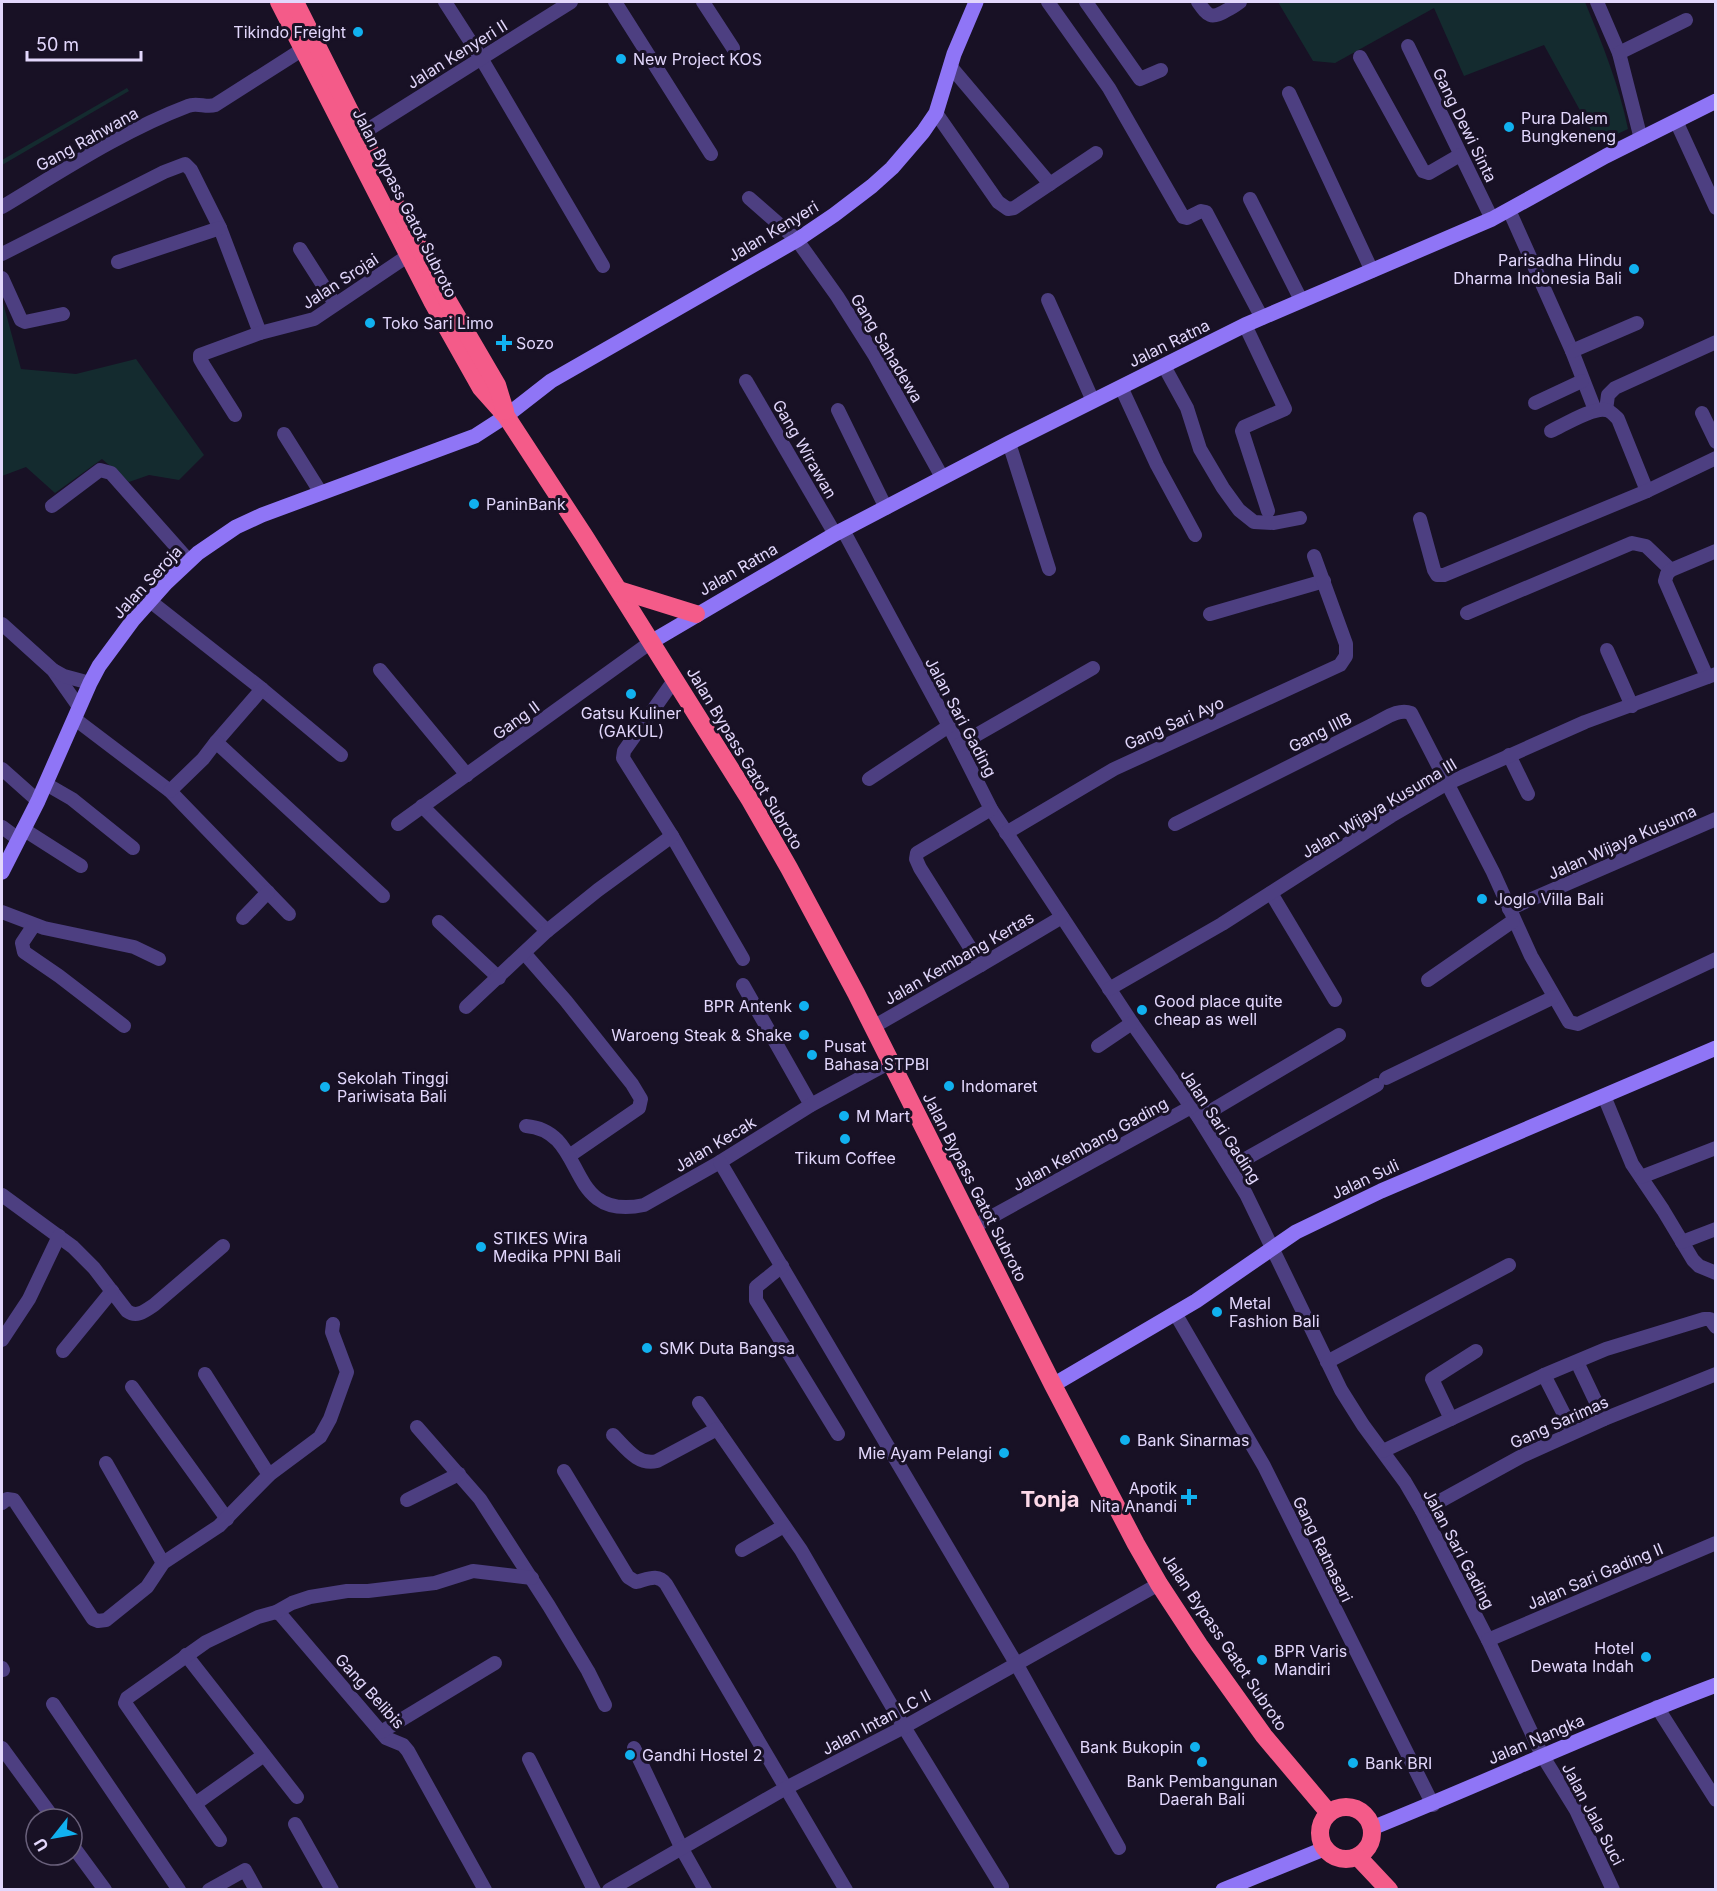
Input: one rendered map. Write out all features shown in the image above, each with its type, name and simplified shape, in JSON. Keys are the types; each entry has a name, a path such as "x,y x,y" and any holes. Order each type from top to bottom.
{"highway":[{"name":"Jalan Bypass Gatot Subroto","path":"279,2 414,252 482,388 506,416 619,590 657,638 675,679 880,1022 890,1062 973,1227 1060,1382 1136,1544 1199,1645 1264,1736 1329,1813"},
{"name":"Jalan Bypass Gatot Subroto","path":"295,2 361,134 414,252"},
{"path":"619,590 696,615"},
{"path":"1341,1808 1357,1811 1369,1821 1372,1828 1371,1842 1358,1857 1344,1859 1337,1857 1326,1848 1320,1830 1321,1822 1329,1813 1341,1808"},
{"path":"1358,1857 1389,1890"}],"street":[{"path":"445,2 481,58 603,266"},
{"name":"Jalan Kenyeri II","path":"361,134 571,2"},
{"path":"615,2 711,154"},
{"path":"703,2 733,48"},
{"name":"Jalan Kenyeri","path":"506,416 565,373 796,240 852,203 889,172 936,113 976,2"},
{"path":"1048,2 1109,88 1183,217 1187,218 1201,211 1206,212 1262,318"},
{"path":"1086,2 1140,78 1161,70"},
{"path":"1198,2 1206,13 1212,16 1217,16 1240,2"},
{"path":"1597,2 1619,53 1641,139"},
{"path":"1619,53 1686,20"},
{"name":"Gang Dewi Sinta","path":"1408,46 1492,219"},
{"name":"Gang Rahwana","path":"2,207 139,127 192,104 215,105 303,49"},
{"path":"1360,57 1423,171 1429,173 1460,155"},
{"path":"951,67 1050,184"},
{"path":"1289,93 1372,271"},
{"name":"Jalan Ratna","path":"657,638 839,532 1009,443 1300,300 1492,219 1716,101"},
{"path":"936,113 1004,208 1014,208 1096,153"},
{"path":"1676,122 1716,208"},
{"path":"2,254 164,172 185,164 192,170 220,228 260,333"},
{"name":"Gang Sahadewa","path":"749,198 796,240 837,296 875,356 942,477"},
{"path":"1250,199 1300,300"},
{"path":"1509,210 1572,351 1582,381 1600,410 1618,419 1647,491"},
{"path":"118,262 220,228"},
{"path":"300,249 335,304"},
{"name":"Jalan Srojai","path":"235,415 200,359 204,352 260,333 314,319 414,252"},
{"path":"2,278 21,320 25,322 63,314"},
{"path":"1048,300 1093,401"},
{"path":"1572,351 1637,323"},
{"path":"1245,326 1285,409 1244,427 1242,431 1268,511"},
{"path":"1551,430 1600,410 1608,395 1615,388 1716,342"},
{"path":"1164,366 1187,408 1200,449 1239,510 1254,522 1274,523 1299,518"},
{"name":"Gang Wirawan","path":"746,381 839,532"},
{"path":"1534,403 1582,381"},
{"path":"1121,387 1157,465 1195,535"},
{"path":"838,411 886,508"},
{"path":"1702,413 1716,442"},
{"name":"Jalan Seroja","path":"2,872 46,784 90,682 126,629 165,582 215,540 237,527 465,440 506,416"},
{"path":"284,434 321,494"},
{"path":"1009,443 1049,569"},
{"path":"1420,519 1434,570 1440,576 1647,491 1716,458"},
{"path":"52,506 100,470 111,473 189,561"},
{"name":"Jalan Sari Gading","path":"839,532 949,726 991,810 1132,1023 1231,1167 1353,1411 1383,1451 1422,1511 1488,1640 1542,1755"},
{"path":"1467,613 1632,543 1646,546 1671,570"},
{"path":"1711,676 1667,590 1665,581 1671,570 1716,551"},
{"path":"1210,614 1324,581 1314,556"},
{"name":"Gang Sari Ayo","path":"1006,833 1114,769 1340,665 1346,656 1346,644 1324,581"},
{"path":"150,601 341,755"},
{"path":"2,624 53,670 64,676 90,682"},
{"name":"Gang II","path":"398,824 657,638"},
{"path":"1607,650 1632,705"},
{"path":"958,745 1093,668"},
{"path":"53,670 77,713 170,791 289,914"},
{"path":"380,670 467,775"},
{"name":"Jalan Wijaya Kusuma III","path":"1109,988 1222,924 1391,816 1446,784 1585,722 1711,676"},
{"path":"675,679 622,755 743,959"},
{"path":"170,791 203,759 262,689"},
{"name":"Gang IIIB","path":"1175,824 1401,711 1411,713 1446,784"},
{"path":"868,779 949,726"},
{"path":"216,742 382,896"},
{"path":"1509,754 1528,794"},
{"path":"2,769 38,801"},
{"path":"46,784 72,800 133,848"},
{"path":"1446,784 1493,872 1511,915 1569,1022 1578,1024 1716,959"},
{"path":"422,806 547,932"},
{"path":"981,965 916,859 917,853 991,810"},
{"name":"Jalan Wijaya Kusuma","path":"1428,980 1511,915 1716,819"},
{"path":"2,827 81,866"},
{"path":"466,1008 547,932 598,890 672,836"},
{"path":"243,918 268,892"},
{"path":"1271,893 1335,1000"},
{"path":"2,912 34,925 70,935 134,947 159,959"},
{"name":"Jalan Kembang Kertas","path":"880,1022 1062,917"},
{"path":"439,922 500,978"},
{"path":"34,925 22,943 24,952 124,1026"},
{"path":"525,954 573,1009 632,1084 641,1099 639,1108 569,1156"},
{"path":"743,985 811,1106"},
{"path":"1231,1167 1382,1081 1554,997"},
{"path":"1098,1046 1132,1023"},
{"name":"Jalan Kembang Gading","path":"973,1227 1195,1113 1339,1035"},
{"name":"Jalan Suli","path":"1060,1382 1222,1284 1271,1247 1296,1232 1381,1191 1716,1048"},
{"name":"Jalan Kecak","path":"526,1126 539,1127 555,1137 569,1156 591,1195 601,1202 622,1206 644,1205 890,1062"},
{"path":"1604,1096 1626,1152 1641,1177 1699,1266 1716,1274"},
{"path":"1641,1177 1716,1148"},
{"path":"720,1162 1017,1665 1119,1848"},
{"path":"2,1195 59,1236 94,1268 129,1313 134,1315 141,1314 178,1287 224,1246"},
{"path":"1682,1242 1716,1228"},
{"path":"2,1340 29,1299 59,1236"},
{"path":"1327,1362 1509,1265"},
{"path":"782,1266 756,1287 756,1300 838,1434"},
{"path":"63,1351 112,1291"},
{"name":"Gang Ratnasari","path":"1175,1313 1264,1466 1433,1805"},
{"path":"1383,1451 1544,1375 1606,1349 1704,1319 1710,1319 1716,1327"},
{"path":"6,1500 14,1500 95,1620 106,1620 147,1587 163,1563 227,1519 270,1475 316,1441 330,1419 347,1372 332,1332 333,1324"},
{"path":"1451,1419 1432,1379 1476,1351"},
{"path":"1577,1362 1604,1419"},
{"path":"205,1374 270,1475"},
{"name":"Gang Sarimas","path":"1422,1511 1522,1456 1573,1432 1716,1374"},
{"path":"1544,1375 1573,1432"},
{"path":"132,1387 227,1519"},
{"path":"699,1402 801,1550 904,1727 1002,1887"},
{"path":"417,1427 480,1499 532,1578 588,1671 605,1705"},
{"path":"613,1435 637,1459 649,1463 717,1429"},
{"path":"106,1463 163,1563"},
{"path":"564,1471 628,1577 636,1582 655,1576 664,1581 846,1890"},
{"path":"407,1500 459,1474"},
{"path":"742,1550 784,1526"},
{"name":"Jalan Sari Gading II","path":"1488,1640 1716,1543"},
{"path":"220,1840 124,1701 206,1642 258,1617 310,1597 347,1591 435,1583 473,1570 532,1578"},
{"name":"Jalan Intan LC II","path":"609,1890 786,1788 904,1727 1160,1584"},
{"name":"Gang Belibis","path":"276,1612 381,1732 390,1741 403,1745 412,1757 485,1890"},
{"path":"186,1656 297,1797"},
{"path":"381,1732 495,1663"},
{"name":"Jalan Nangka","path":"1372,1828 1433,1805 1542,1755 1657,1707 1716,1685"},
{"path":"53,1704 179,1890"},
{"path":"1657,1707 1716,1800"},
{"path":"2,1748 45,1807"},
{"path":"634,1748 682,1849 705,1890"},
{"path":"195,1804 264,1755"},
{"name":"Jalan Jala Suci","path":"1542,1755 1576,1809 1613,1890"},
{"path":"529,1759 594,1890"},
{"path":"295,1824 332,1890"},
{"path":"1222,1890 1326,1848"},
{"path":"84,1861 105,1890"},
{"path":"209,1890 245,1870 256,1890"}],"green space":[{"path":"1278,2 1585,2 1615,80 1628,129 1598,143 1544,45 1464,76 1434,8 1335,63 1313,61"},
{"path":"127,88 129,91 2,165 2,160"},
{"path":"2,299 21,369 76,374 136,359 204,455 179,480 149,475 129,482 102,459 55,493 26,467 2,476"}],"place":[{"name":"Tikindo Freight","path":"358,32"},
{"name":"New Project KOS","path":"621,59"},
{"name":"Pura Dalem Bungkeneng","path":"1509,127"},
{"name":"Parisadha Hindu Dharma Indonesia Bali","path":"1634,269"},
{"name":"Toko Sari Limo","path":"370,323"},
{"name":"Sozo","path":"504,343"},
{"name":"PaninBank","path":"474,504"},
{"name":"Gatsu Kuliner (GAKUL)","path":"631,694"},
{"name":"Joglo Villa Bali","path":"1482,899"},
{"name":"BPR Antenk","path":"804,1006"},
{"name":"Good place quite cheap as well","path":"1142,1010"},
{"name":"Waroeng Steak & Shake","path":"804,1035"},
{"name":"Pusat Bahasa STPBI","path":"812,1055"},
{"name":"Indomaret","path":"949,1086"},
{"name":"Sekolah Tinggi Pariwisata Bali","path":"325,1087"},
{"name":"M Mart","path":"844,1116"},
{"name":"Tikum Coffee","path":"845,1139"},
{"name":"STIKES Wira Medika PPNI Bali","path":"481,1247"},
{"name":"Metal Fashion Bali","path":"1217,1312"},
{"name":"SMK Duta Bangsa","path":"647,1348"},
{"name":"Bank Sinarmas","path":"1125,1440"},
{"name":"Mie Ayam Pelangi","path":"1004,1453"},
{"name":"Apotik Nita Anandi","path":"1189,1497"},
{"name":"Hotel Dewata Indah","path":"1646,1657"},
{"name":"BPR Varis Mandiri","path":"1262,1660"},
{"name":"Bank Bukopin","path":"1195,1747"},
{"name":"Gandhi Hostel 2","path":"630,1755"},
{"name":"Bank Pembangunan Daerah Bali","path":"1202,1762"},
{"name":"Bank BRI","path":"1353,1763"}],"district":[{"name":"Tonja","path":"1050,1499"}]}
